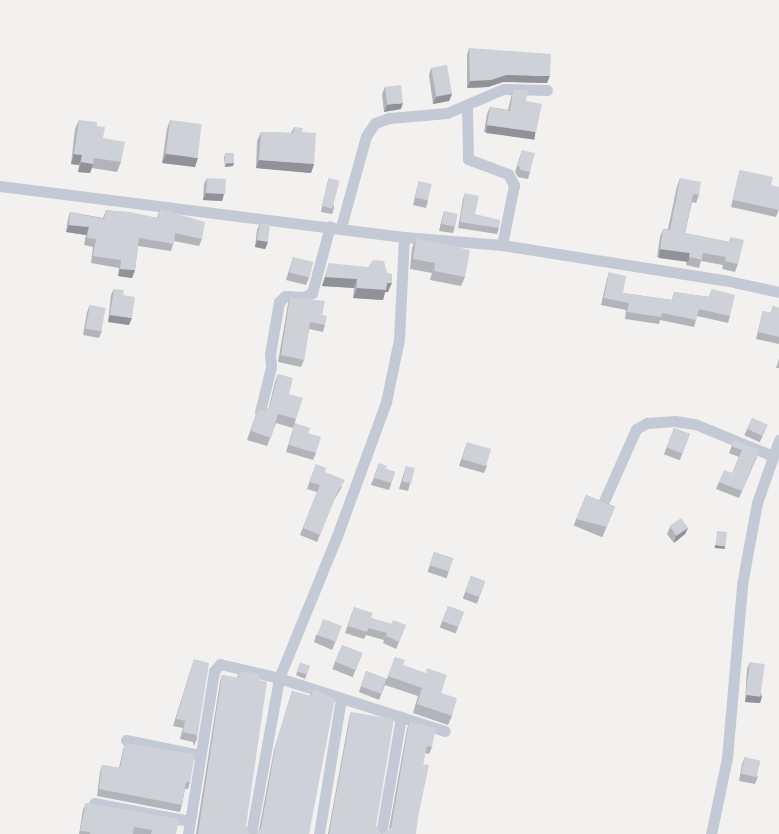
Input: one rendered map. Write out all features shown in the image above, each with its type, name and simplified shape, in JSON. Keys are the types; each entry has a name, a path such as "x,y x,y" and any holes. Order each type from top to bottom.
{"street":[{"path":"260,412 272,367 270,354 280,302 285,296 303,297 312,293 366,136 375,123 389,118 447,113 503,89 547,90"},
{"path":"467,106 468,159 508,174 514,185 502,245"},
{"path":"0,186 336,226 404,237 502,245 724,280 779,292"},
{"path":"251,834 279,678 337,536 386,402 399,339 404,237"},
{"path":"604,501 636,428 646,423 675,421 695,424 773,456"},
{"path":"711,834 727,758 742,585 757,503 779,440"},
{"path":"188,834 216,666 225,664 279,678 444,731"},
{"path":"319,834 341,698"},
{"path":"381,834 401,717"},
{"path":"126,740 200,754"},
{"path":"94,803 189,821"}],"building":[{"path":"469,48 551,54 550,76 506,75 491,80 470,81"},
{"path":"447,65 452,94 436,96 431,68"},
{"path":"401,85 403,103 387,105 385,87"},
{"path":"513,90 528,90 526,101 542,104 536,132 487,125 490,107 510,111"},
{"path":"79,120 97,122 97,126 105,127 103,138 125,142 121,162 94,158 93,164 81,162 82,155 74,154"},
{"path":"170,120 202,124 198,158 166,154"},
{"path":"294,127 303,128 302,132 316,133 314,164 259,160 261,132 293,133"},
{"path":"522,150 535,153 530,172 521,170 518,165"},
{"path":"225,153 234,153 234,163 225,163"},
{"path":"740,170 773,177 771,185 779,187 779,210 733,200"},
{"path":"207,178 226,179 225,194 206,193"},
{"path":"329,178 340,181 332,209 321,206"},
{"path":"680,178 701,182 699,195 693,194 685,233 730,242 731,237 744,240 738,264 725,261 726,257 703,253 702,260 689,257 690,253 660,249 663,229 670,230"},
{"path":"419,181 432,184 428,200 415,198"},
{"path":"465,193 479,196 475,214 500,220 499,228 460,222"},
{"path":"160,209 205,222 202,239 175,233 174,244 139,238 135,270 120,269 121,260 93,256 96,239 87,238 89,227 69,225 70,212 104,219 106,210 130,212 158,218"},
{"path":"444,211 458,214 455,227 441,224"},
{"path":"260,223 270,224 268,242 257,240"},
{"path":"416,238 470,250 465,277 434,271 435,263 413,259"},
{"path":"293,257 313,262 310,278 289,273"},
{"path":"373,260 384,261 387,273 392,274 392,283 387,283 386,290 357,288 357,279 325,277 329,263 368,267"},
{"path":"609,272 626,276 623,293 672,300 674,292 710,297 712,289 735,295 730,316 699,309 696,320 662,313 661,317 627,312 629,303 604,298"},
{"path":"114,289 124,290 123,295 135,297 132,318 110,315"},
{"path":"290,297 325,301 322,315 327,316 325,325 310,322 304,360 281,355"},
{"path":"90,305 106,308 101,332 85,329"},
{"path":"773,306 779,308 779,337 758,332 763,311 772,313"},
{"path":"278,374 293,378 289,394 303,398 296,419 278,414 271,438 251,431 258,409 265,411 270,406"},
{"path":"752,418 768,425 763,436 747,429"},
{"path":"295,423 310,428 308,433 321,437 316,453 289,445"},
{"path":"674,428 690,434 682,454 666,448"},
{"path":"734,440 759,450 742,491 719,482 724,470 732,473 742,450 731,446"},
{"path":"467,442 491,449 486,466 462,459"},
{"path":"379,463 387,466 386,469 395,472 391,483 374,478"},
{"path":"316,464 326,468 325,472 345,480 337,493 320,535 303,528 320,485 309,482"},
{"path":"406,466 415,468 411,484 402,482"},
{"path":"586,495 615,507 607,527 576,519"},
{"path":"681,518 688,528 676,536 670,526"},
{"path":"717,531 727,532 725,546 716,545"},
{"path":"434,552 453,558 449,571 430,565"},
{"path":"471,576 485,581 479,597 465,592"},
{"path":"448,606 464,612 458,627 442,621"},
{"path":"354,607 373,613 371,618 391,624 393,620 406,625 399,642 386,636 387,633 368,628 367,632 348,626"},
{"path":"323,619 342,626 336,642 317,635"},
{"path":"342,645 362,653 356,670 335,662"},
{"path":"395,657 405,660 403,665 426,673 427,668 447,675 441,693 457,698 452,716 417,704 422,688 388,676"},
{"path":"194,659 209,663 197,739 196,735 183,732 185,721 176,719"},
{"path":"750,662 765,664 760,697 745,695"},
{"path":"300,663 310,666 307,675 297,672"},
{"path":"239,671 260,674 259,680 267,682 246,826 249,833 256,834 198,834 222,675 238,678"},
{"path":"366,671 387,679 381,694 360,686"},
{"path":"313,689 335,698 309,834 256,834 261,828 276,743 292,691 311,696"},
{"path":"351,712 394,719 376,826 382,834 329,834"},
{"path":"409,722 436,728 432,747 427,746 423,764 429,765 416,834 382,834 391,828"},
{"path":"125,743 195,754 190,782 186,782 182,805 99,789 102,765 120,768"},
{"path":"745,757 761,761 756,777 741,773"},
{"path":"86,803 179,819 176,834 151,834 152,830 134,827 133,834 90,834 90,832 80,831"}]}
